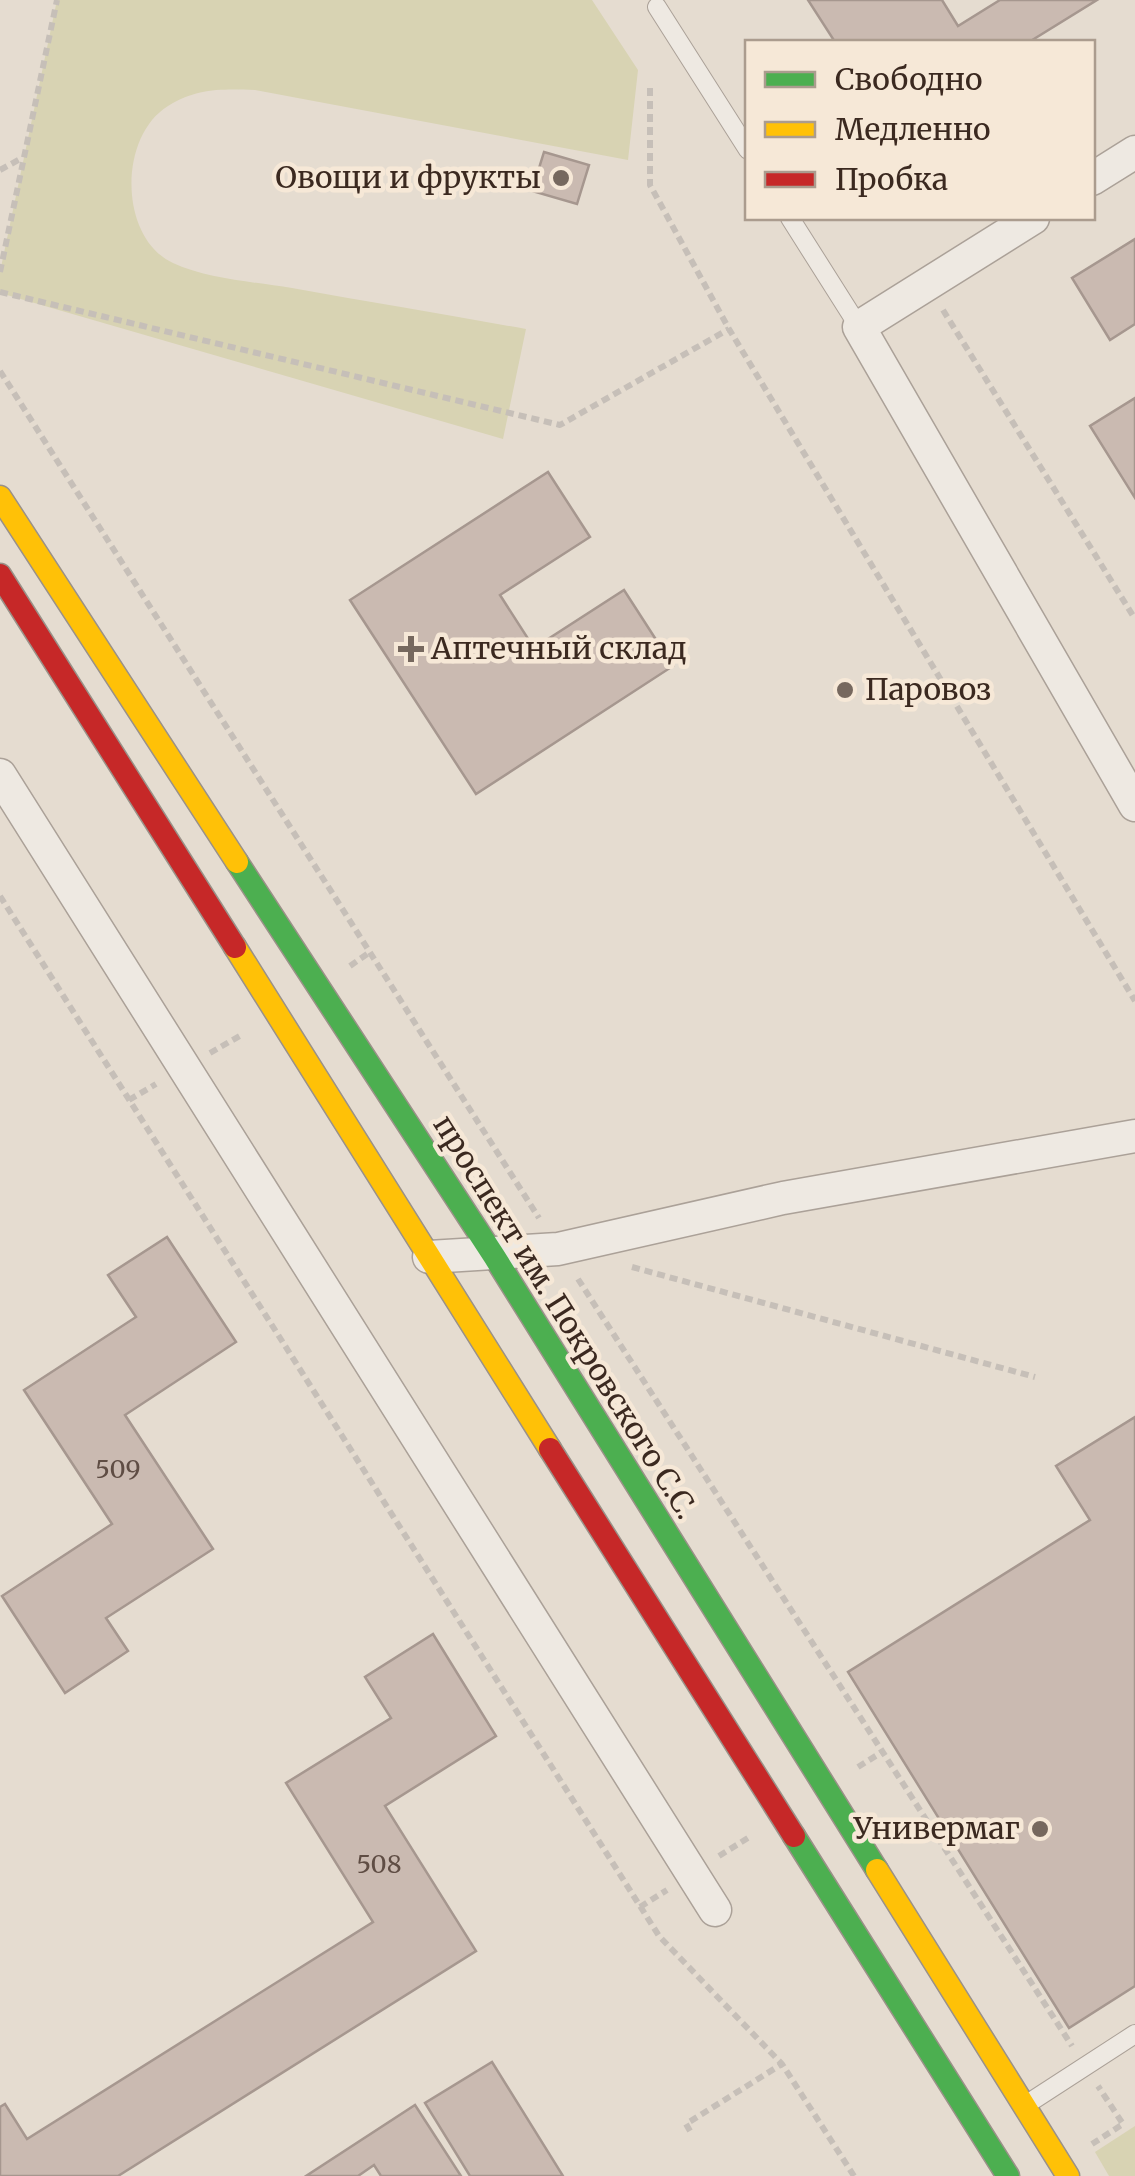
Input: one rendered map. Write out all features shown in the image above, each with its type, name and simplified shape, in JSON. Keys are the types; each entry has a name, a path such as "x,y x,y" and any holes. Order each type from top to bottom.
{"main road":[{"name":"проспект им. Покровского С.С.","path":"0,497 494,1256 1068,2176"},
{"path":"0,575 1008,2176"}],"street":[{"path":"1095,177 1135,152"},
{"path":"1030,220 860,327 1135,805"},
{"path":"0,775 715,1910"},
{"path":"429,1257 494,1256 558,1249 783,1198 1135,1136"}],"lane":[{"path":"657,7 745,145"},
{"path":"791,220 860,327"},
{"path":"1023,2106 1135,2034"}],"path":[{"path":"0,272 56,0"},
{"path":"650,88 650,185 729,329 1135,1002"},
{"path":"0,170 23,158"},
{"path":"927,285 1135,618"},
{"path":"0,292 560,426 729,329"},
{"path":"0,896 659,1936 782,2064 854,2176"},
{"path":"614,1262 1035,1377"},
{"path":"709,1863 759,1831"},
{"path":"690,2131 686,2124 782,2064"}],"shaded area":[{"path":"57,0 592,0 638,70 628,160 255,90 231,90 199,93 168,106 140,140 133,163 135,211 142,232 155,250 173,263 216,276 526,329 503,439 0,293 0,272"},
{"path":"1135,2126 1135,2176 1109,2176 1095,2152"}],"building":[{"path":"808,0 942,0 958,26 1000,0 1097,0 1032,40 834,40"},
{"name":"Овощи и фрукты","path":"544,152 589,165 577,204 532,191"},
{"path":"1135,239 1135,324 1110,340 1072,278"},
{"path":"1135,398 1135,498 1090,426"},
{"path":"548,472 590,537 500,595 534,648 624,590 673,666 476,794 350,600"},
{"path":"167,1237 236,1342 125,1415 213,1549 106,1618 128,1651 65,1693 2,1596 112,1524 24,1390 136,1317 108,1275"},
{"name":"Универмаг","path":"1135,1417 1135,1986 1069,2028 848,1672 1090,1520 1056,1466"},
{"path":"433,1634 496,1736 385,1806 476,1951 118,2176 0,2176 0,2107 5,2104 27,2139 373,1922 286,1783 391,1718 365,1677"},
{"path":"492,2062 563,2176 470,2176 425,2103"},
{"path":"415,2105 461,2176 381,2176 374,2165 358,2176 306,2176"}],"traffic: fast":[{"path":"237,862 494,1256 877,1870"},
{"path":"794,1836 1008,2176"}],"traffic: slow":[{"path":"0,497 237,862"},
{"path":"235,947 550,1449"},
{"path":"877,1870 1068,2176"}],"traffic: jam":[{"path":"0,575 235,947"},
{"path":"550,1449 794,1836"}],"place":[{"name":"Овощи и фрукты","path":"561,178"},
{"name":"Аптечный склад","path":"411,649"},
{"name":"Паровоз","path":"845,690"},
{"name":"Универмаг","path":"1040,1829"}]}
